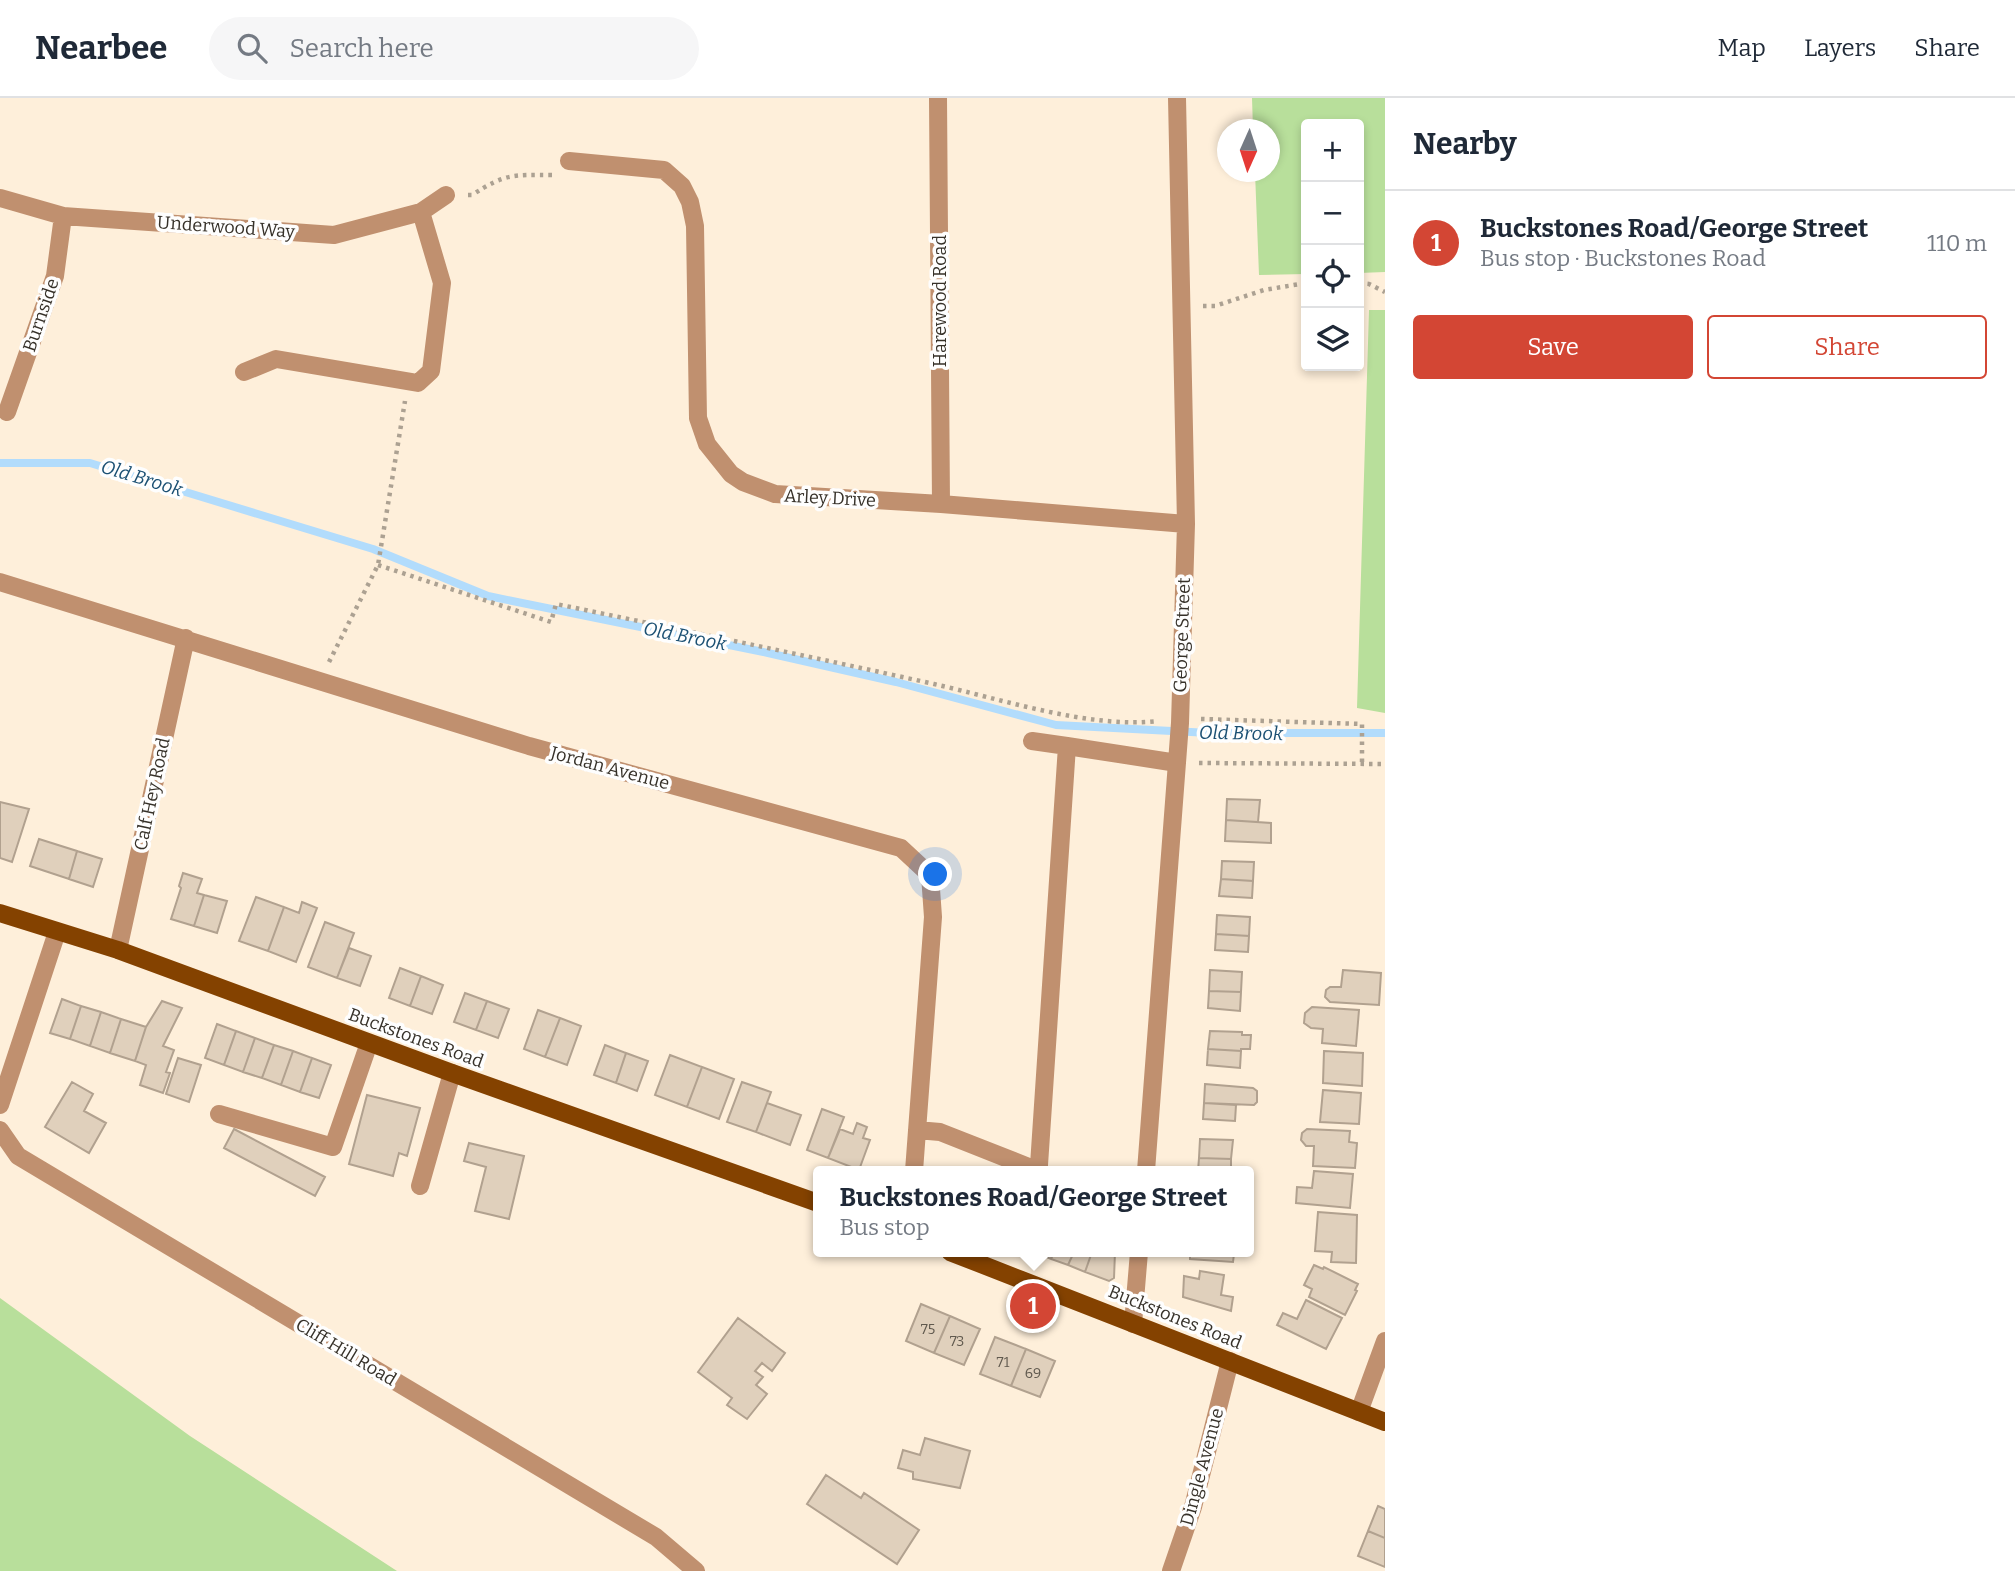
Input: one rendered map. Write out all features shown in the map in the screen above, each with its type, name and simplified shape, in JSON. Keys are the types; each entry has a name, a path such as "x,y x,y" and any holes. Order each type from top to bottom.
{"main road":[{"name":"Buckstones Road","path":"0,913 118,950 369,1043 813,1201"},
{"name":"Buckstones Road","path":"963,1257 1385,1422"}],"street":[{"name":"Harewood Road","path":"938,98 942,504"},
{"name":"George Street","path":"1146,1166 1180,721 1186,524 1177,98"},
{"name":"Arley Drive","path":"569,162 664,170 682,186 690,202 695,226 698,418 707,444 731,474 743,482 775,494 942,504 1186,524"},
{"name":"Underwood Way","path":"0,198 63,216 334,235 421,212 446,195"},
{"path":"244,372 276,359 418,383 431,371 442,283 421,212"},
{"name":"Burnside","path":"8,412 55,276 63,216"},
{"name":"Jordan Avenue","path":"0,582 529,746 901,849 930,875 933,917 914,1166"},
{"name":"Calf Hey Road","path":"118,950 186,638"},
{"path":"1032,741 1177,759"},
{"path":"1039,1166 1067,746"},
{"path":"0,1105 57,932"},
{"path":"219,1114 333,1147 369,1043"},
{"path":"420,1186 452,1073"},
{"name":"Cliff Hill Road","path":"0,1130 18,1156 656,1537 696,1571"},
{"path":"917,1130 940,1132 1025,1166"},
{"path":"1133,1324 1139,1257"},
{"path":"1359,1412 1385,1341"},
{"name":"Dingle Avenue","path":"1171,1571 1193,1507 1230,1362"}],"path":[{"path":"446,195 472,195 498,178 513,175 560,175 569,162"},
{"path":"1181,306 1215,306 1264,290 1301,284"},
{"path":"1364,284 1385,292"},
{"path":"319,682 378,565 406,398 418,383"},
{"path":"378,565 551,622 556,604 817,658 1076,717 1139,723 1180,721 1362,724 1362,765"},
{"path":"1177,759 1385,764"}],"green space":[{"path":"1252,98 1385,98 1385,272 1364,273 1364,119 1301,119 1301,274 1259,275 1255,182 1280,182 1280,119 1253,119"},
{"path":"1369,310 1385,310 1385,713 1357,708"},
{"path":"0,1298 190,1436 397,1571 0,1571"}],"building":[{"path":"1227,799 1260,800 1258,822 1226,820"},
{"path":"0,802 29,809 12,862 0,858"},
{"path":"1226,820 1271,823 1271,843 1225,841"},
{"path":"39,839 77,851 69,879 30,866"},
{"path":"77,851 102,859 93,887 69,879"},
{"path":"1222,861 1254,862 1253,881 1221,879"},
{"path":"183,873 202,879 197,893 204,895 194,926 171,919"},
{"path":"1221,879 1253,881 1252,898 1219,896"},
{"path":"204,895 227,901 217,933 194,926"},
{"path":"256,897 284,907 268,951 239,941"},
{"path":"302,902 317,908 296,962 268,951 284,907 299,913"},
{"path":"1217,915 1250,917 1249,936 1216,934"},
{"path":"325,922 354,933 337,978 308,967"},
{"path":"1216,934 1249,936 1248,952 1215,950"},
{"path":"349,948 371,956 360,986 337,978"},
{"path":"400,968 421,976 410,1006 389,998"},
{"path":"1210,970 1242,972 1241,992 1209,991"},
{"path":"1343,970 1381,973 1379,1005 1330,1002 1325,997 1326,990 1330,987 1341,987"},
{"path":"421,976 443,985 432,1014 410,1006"},
{"path":"1209,991 1241,992 1240,1011 1208,1008"},
{"path":"465,993 487,1001 476,1030 454,1022"},
{"path":"62,999 81,1006 70,1039 50,1033"},
{"path":"162,1001 182,1008 163,1046 174,1050 166,1072 170,1073 163,1093 140,1085 146,1065 135,1061 146,1027"},
{"path":"487,1001 509,1009 498,1038 476,1030"},
{"path":"81,1006 101,1012 90,1046 70,1039"},
{"path":"1312,1007 1359,1010 1356,1046 1322,1043 1323,1029 1311,1028 1304,1023 1305,1013"},
{"path":"538,1010 560,1018 545,1057 524,1049"},
{"path":"101,1012 121,1019 110,1053 90,1046"},
{"path":"560,1018 581,1026 567,1065 545,1057"},
{"path":"121,1019 146,1027 135,1061 110,1053"},
{"path":"217,1024 236,1031 224,1065 205,1058"},
{"path":"236,1031 255,1038 243,1072 224,1065"},
{"path":"1210,1031 1242,1032 1242,1035 1251,1035 1250,1049 1208,1049"},
{"path":"255,1038 274,1045 262,1078 243,1072"},
{"path":"274,1045 293,1051 281,1085 262,1078"},
{"path":"605,1045 626,1053 616,1083 594,1075"},
{"path":"1208,1049 1241,1051 1240,1068 1207,1065"},
{"path":"293,1051 312,1058 300,1092 281,1085"},
{"path":"1324,1051 1363,1053 1362,1086 1323,1083"},
{"path":"626,1053 648,1061 637,1091 616,1083"},
{"path":"670,1055 702,1067 687,1107 655,1095"},
{"path":"178,1058 201,1065 189,1102 166,1094"},
{"path":"312,1058 331,1065 319,1098 300,1092"},
{"path":"702,1067 734,1079 719,1119 687,1107"},
{"path":"72,1082 93,1094 84,1111 106,1123 89,1153 45,1127"},
{"path":"742,1082 771,1092 756,1132 727,1122"},
{"path":"1205,1084 1253,1088 1257,1091 1257,1102 1254,1105 1204,1103"},
{"path":"1323,1090 1361,1093 1359,1124 1320,1122"},
{"path":"367,1095 420,1108 407,1156 399,1153 393,1176 349,1164"},
{"path":"767,1103 801,1115 790,1145 756,1132"},
{"path":"1204,1103 1236,1105 1235,1121 1203,1119"},
{"path":"822,1109 844,1117 828,1158 807,1150"},
{"path":"857,1123 867,1127 863,1138 870,1140 860,1166 849,1166 828,1158 840,1129 853,1134"},
{"path":"234,1129 325,1177 315,1196 224,1148"},
{"path":"1307,1129 1350,1131 1349,1142 1357,1143 1355,1168 1313,1166 1314,1146 1306,1146 1301,1140 1302,1133"},
{"path":"1200,1139 1233,1140 1231,1159 1199,1158"},
{"path":"469,1143 524,1156 509,1219 475,1211 486,1167 464,1161"},
{"path":"1199,1158 1231,1159 1231,1166 1198,1166"},
{"path":"1314,1171 1353,1174 1350,1208 1296,1203 1297,1187 1312,1188"},
{"path":"1318,1212 1357,1215 1356,1263 1331,1262 1332,1252 1315,1251"},
{"path":"1052,1257 1072,1257 1068,1265 1051,1259"},
{"path":"1072,1257 1090,1257 1085,1272 1068,1265"},
{"path":"1090,1257 1115,1257 1114,1278 1109,1281 1085,1272"},
{"path":"1190,1257 1234,1257 1233,1262"},
{"path":"1314,1265 1323,1269 1324,1267 1358,1284 1345,1315 1309,1297 1312,1289 1304,1285"},
{"path":"1200,1271 1224,1275 1221,1295 1233,1297 1231,1311 1183,1297 1184,1276 1199,1279"},
{"path":"1306,1300 1342,1318 1326,1349 1277,1325 1283,1313 1297,1319"},
{"path":"921,1304 950,1316 934,1353 906,1341"},
{"path":"950,1316 980,1329 964,1365 934,1353"},
{"path":"738,1318 785,1353 772,1371 762,1363 755,1371 763,1377 756,1385 767,1394 747,1419 727,1405 732,1398 698,1372"},
{"path":"995,1337 1026,1349 1011,1386 980,1374"},
{"path":"1026,1349 1055,1361 1040,1397 1011,1386"},
{"path":"925,1438 970,1451 960,1488 913,1479 913,1472 898,1468 903,1450 920,1455"},
{"path":"826,1475 861,1498 864,1493 919,1530 897,1564 807,1504"},
{"path":"1378,1506 1385,1509 1385,1538 1368,1531"},
{"path":"1368,1531 1385,1538 1385,1567 1358,1556"}],"waterway":[{"name":"Old Brook","path":"0,463 90,463 373,549 488,596 896,682 1056,725 1210,733 1385,733"}],"place":[{"name":"Buckstones Road/George Street","path":"1033,1306"}]}
